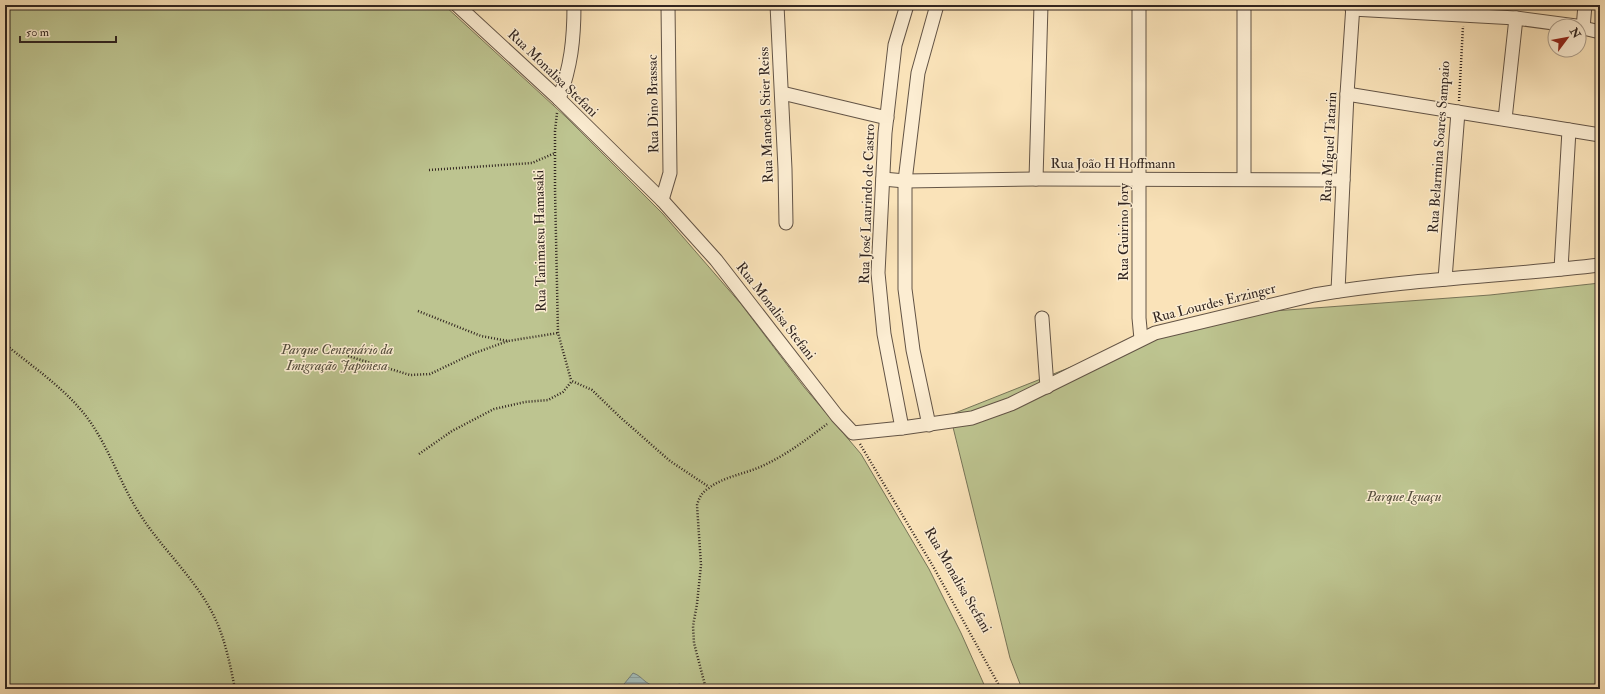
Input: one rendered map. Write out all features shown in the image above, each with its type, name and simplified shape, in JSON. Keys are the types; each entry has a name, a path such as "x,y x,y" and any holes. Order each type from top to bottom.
{"street":[{"name":"Rua Monalisa Stefani","path":"458,5 559,99 662,200 716,260 837,416 853,433"},
{"path":"473,18 476,5"},
{"path":"559,99 568,74 574,32 574,5"},
{"name":"Rua Dino Brassac","path":"662,200 670,173 668,5"},
{"name":"Rua Manoela Stier Reiss","path":"777,5 782,93 786,224"},
{"name":"Rua José Laurindo de Castro","path":"902,428 884,334 878,273 887,118 896,45 907,5"},
{"path":"929,425 913,350 905,290 905,181 918,73 937,5"},
{"path":"1036,179 1041,5"},
{"name":"Rua Guirino Jory","path":"1139,5 1139,318 1141,339"},
{"path":"1244,5 1244,179"},
{"path":"1581,18 1585,5"},
{"path":"1352,7 1456,12 1547,22"},
{"name":"Rua Miguel Tatarin","path":"1338,291 1352,7"},
{"path":"1505,119 1516,18"},
{"path":"1587,29 1600,32"},
{"path":"782,93 887,118"},
{"path":"1347,94 1600,135"},
{"name":"Rua Belarmina Soares Sampaio","path":"1446,279 1458,112"},
{"path":"1561,269 1569,130"},
{"name":"Rua João H Hoffmann","path":"883,180 1343,180"},
{"name":"Rua Lourdes Erzinger","path":"853,433 929,425 972,418 1011,404 1141,339 1170,330 1314,295 1446,279 1600,265"},
{"path":"1042,318 1047,387"}],"path":[{"name":"Rua Belarmina Soares Sampaio","path":"1456,12 1458,112"},
{"name":"Rua Tanimatsu Hamasaki","path":"559,99 555,131 556,292 558,333 572,381"},
{"path":"429,170 532,163 555,152"},
{"path":"418,311 480,336 508,342"},
{"path":"348,356 410,375 430,374 472,354 508,342 558,333"},
{"path":"5,344 57,386 79,408 93,426 142,518 156,538 192,582 209,607 220,630 227,652 235,689"},
{"path":"420,454 452,431 494,409 525,402 548,400 563,392 572,381 592,390 620,417 670,460 709,487"},
{"path":"706,689 694,643 693,626 701,565 697,505 700,496 709,487 728,478 761,467 796,447 837,416"},
{"name":"Rua Monalisa Stefani","path":"853,433 934,568 1001,689"}],"green space":[{"name":"Parque Centenário da Imigração Japonesa","path":"5,5 444,5 566,117 663,214 741,304 804,387 861,454 929,569 961,633 986,689 5,689"},
{"name":"Parque Iguaçu","path":"1600,283 1600,689 1022,689 1010,658 950,415 1134,342 1247,313 1490,295"}],"water":[{"path":"633,673 654,686 672,686 680,684 686,689 620,689"}]}
